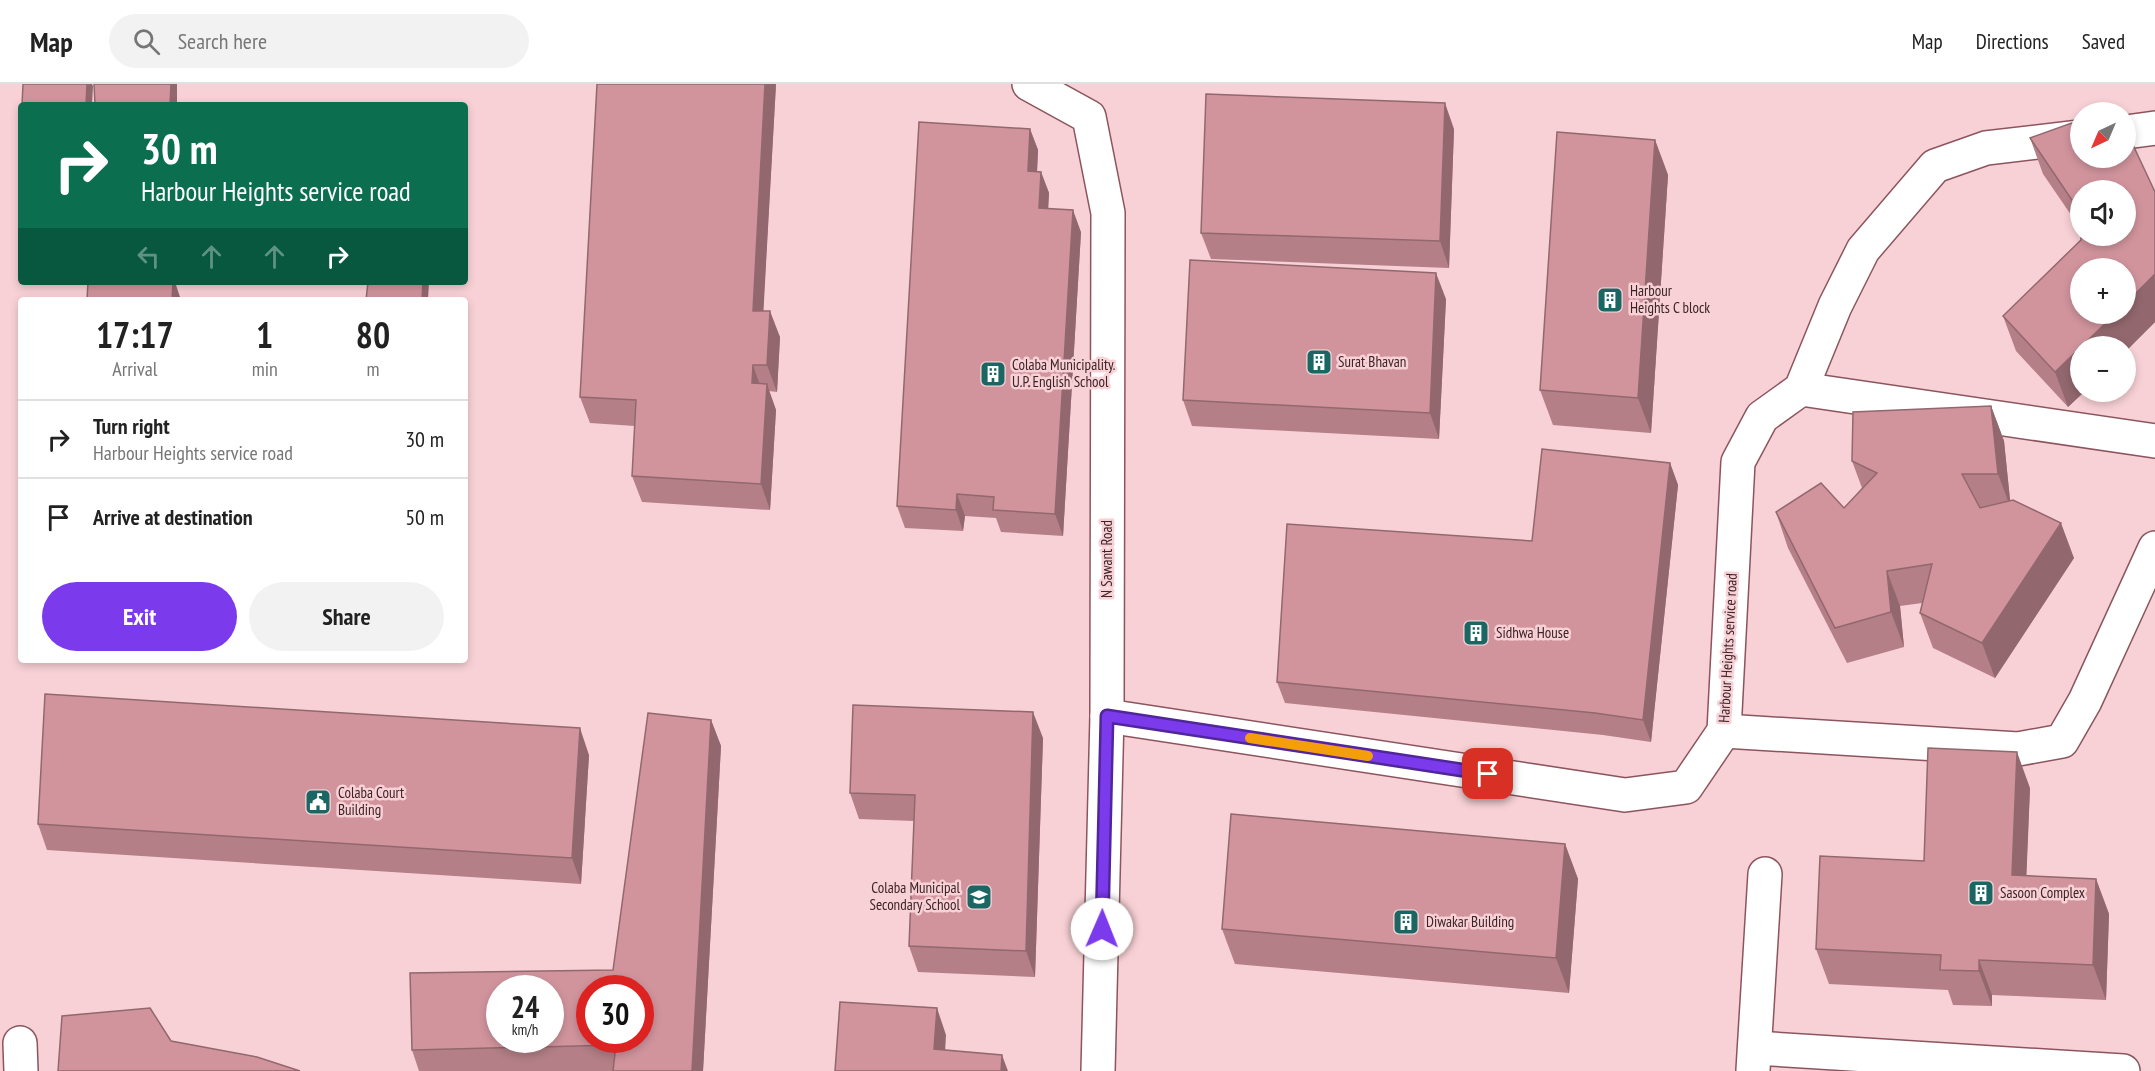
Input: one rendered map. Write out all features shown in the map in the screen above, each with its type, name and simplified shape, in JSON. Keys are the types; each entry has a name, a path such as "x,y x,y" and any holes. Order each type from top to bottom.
{"street":[{"name":"N Sawant Road","path":"1029,84 1089,117 1108,213 1107,716 1098,1071"},
{"path":"2136,131 2155,128"},
{"path":"2070,138 1986,148 1935,166 1863,250 1834,306 1801,389 2155,441"},
{"name":"Harbour Heights service road","path":"1107,716 1625,795 1686,787 1724,730 1738,462 1761,417 1801,389"},
{"path":"1724,730 2018,749 2062,741 2085,701 2155,548"},
{"path":"1765,874 1754,1060 2123,1071"}],"building":[{"path":"23,84 87,84 86,102 22,102"},
{"path":"94,84 171,84 170,102 95,102"},
{"path":"597,84 765,84 753,311 770,311 767,365 753,365 752,383 767,384 761,484 632,476 636,400 580,397"},
{"path":"1206,94 1445,103 1440,241 1201,233"},
{"name":"Colaba Municipality. U.P. English School","path":"919,122 1030,129 1028,171 1041,172 1039,208 1073,210 1055,514 993,510 994,497 957,494 956,510 897,506"},
{"path":"2070,124 2070,168 2136,168 2136,151 2155,192 2155,276 2136,293 2136,258 2070,258 2070,324 2105,324 2092,336 2070,336 2070,358 2055,372 2003,316 2075,246 2136,246 2136,180 2070,180 2070,197 2030,138"},
{"name":"Harbour Heights C block","path":"1557,132 1655,140 1638,398 1540,390"},
{"name":"Surat Bhavan","path":"1190,260 1436,273 1430,413 1183,400"},
{"path":"88,285 173,285 172,297 87,297"},
{"path":"368,285 423,285 422,297 366,297"},
{"path":"1991,406 1998,474 1962,474 1980,508 2013,500 2061,523 1982,643 1920,613 1932,564 1887,571 1891,612 1835,628 1776,512 1821,483 1844,508 1877,473 1852,461 1853,412"},
{"name":"Sidhwa House","path":"1542,449 1670,463 1643,720 1595,713 1277,682 1287,524 1532,541"},
{"name":"Colaba Court Building","path":"45,694 580,728 572,858 38,824"},
{"name":"Colaba Municipal Secondary School","path":"853,705 1033,712 1026,951 909,946 915,795 850,793"},
{"path":"648,713 711,720 692,1071 613,1071 615,1053 654,1053 654,975 576,975 576,1046 564,1046 564,975 486,975 486,1048 412,1050 410,973 613,970"},
{"name":"Sasoon Complex","path":"1928,748 2017,752 2012,875 2096,879 2093,965 1979,960 1979,971 1940,970 1941,955 1816,949 1820,856 1924,861"},
{"name":"Diwakar Building","path":"1231,814 1565,844 1556,958 1222,929"},
{"path":"840,1002 937,1008 934,1049 1002,1055 1001,1071 835,1071"},
{"path":"150,1008 171,1041 257,1057 300,1071 58,1071 62,1016"}],"slow traffic":[{"path":"1250,738 1368,756"}],"place":[{"name":"Harbour Heights C block","path":"1610,300"},
{"name":"Surat Bhavan","path":"1319,362"},
{"name":"Colaba Municipality. U.P. English School","path":"993,374"},
{"name":"Sidhwa House","path":"1476,633"},
{"name":"Colaba Court Building","path":"318,802"},
{"name":"Sasoon Complex","path":"1981,893"},
{"name":"Colaba Municipal Secondary School","path":"979,897"},
{"name":"Diwakar Building","path":"1406,922"}],"route":[{"path":"1102,929 1107,716 1488,774"}]}
